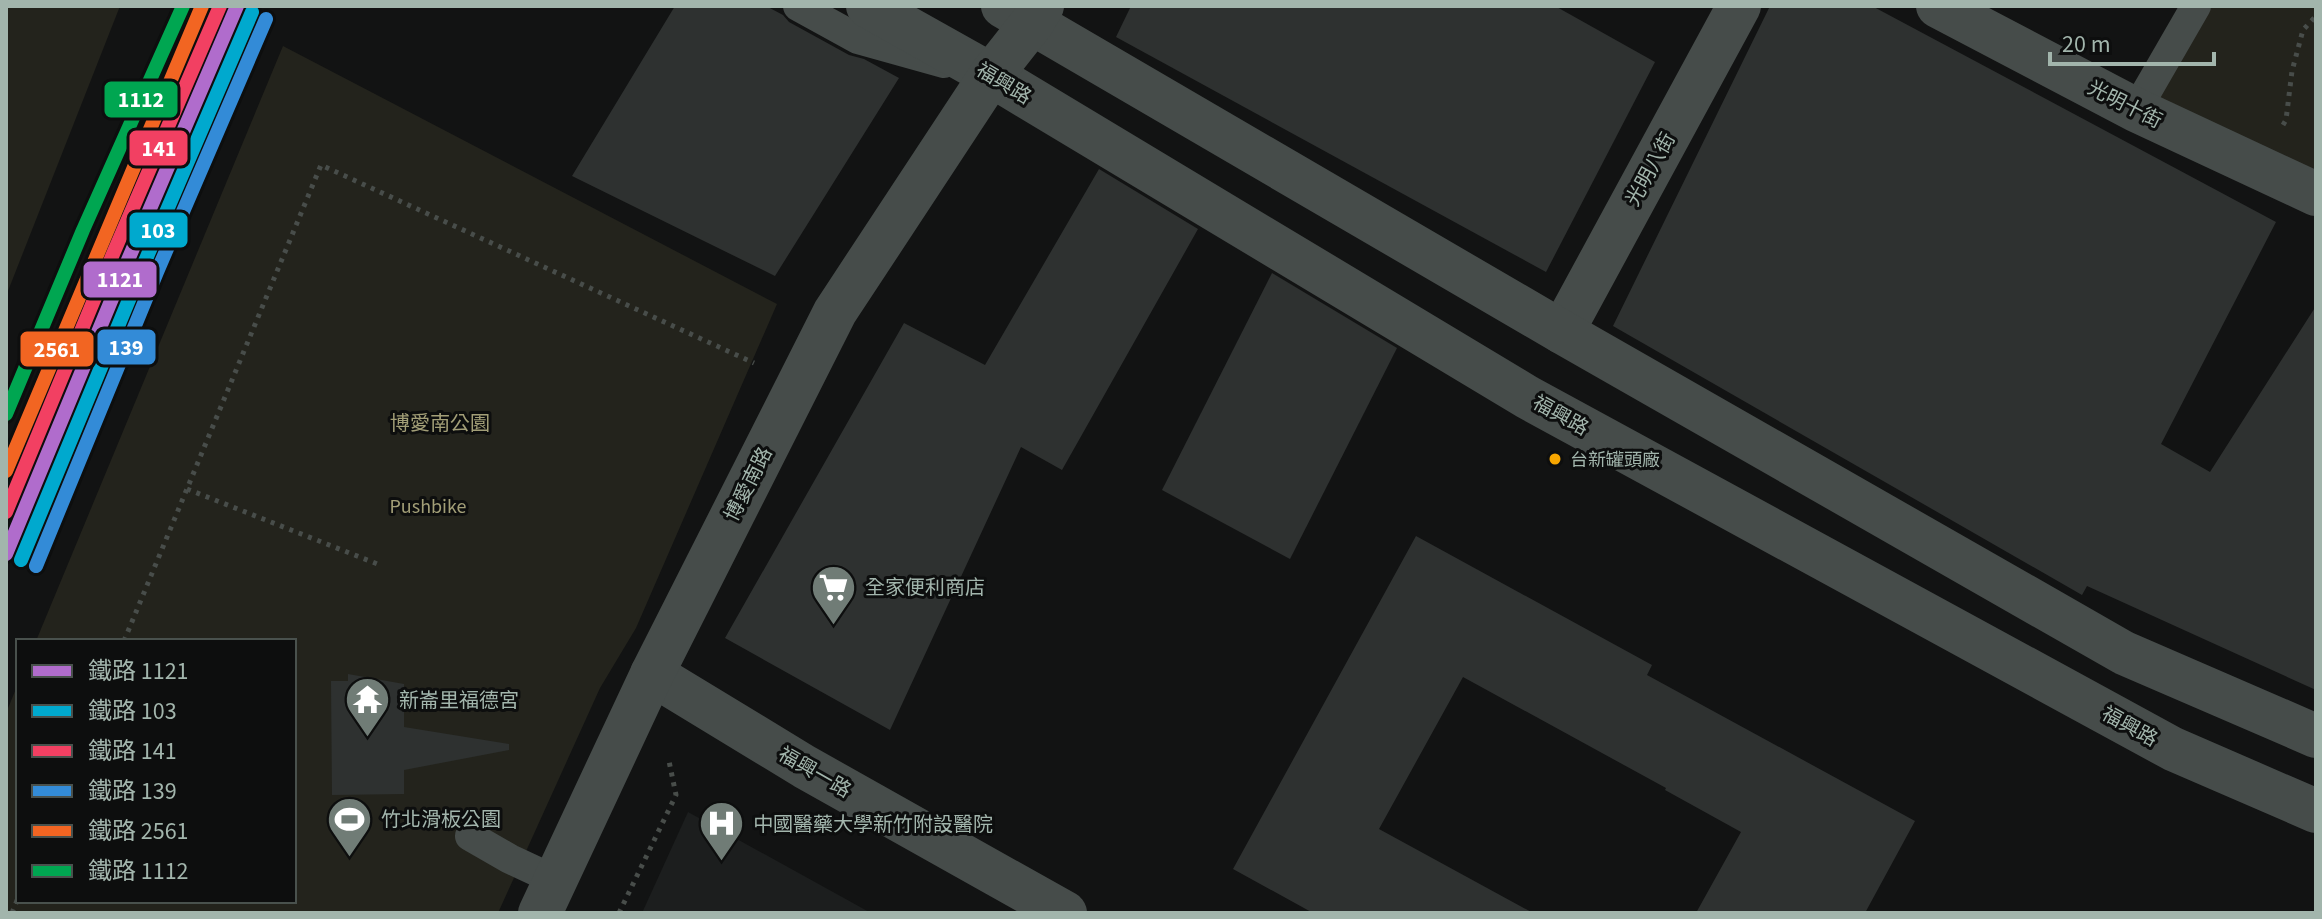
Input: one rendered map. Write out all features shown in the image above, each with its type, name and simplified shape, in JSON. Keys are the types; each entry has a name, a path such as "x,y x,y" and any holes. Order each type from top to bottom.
{"street":[{"name":"福興路","path":"868,6 991,75 1527,397 2173,749 2316,811"},
{"name":"光明八街","path":"1562,332 1739,6"},
{"name":"光明十街","path":"1938,6 2136,110 2316,194"},
{"name":"博愛南路","path":"547,896 652,674 835,312 991,75 1024,10"},
{"path":"1024,10 1562,332 2124,653 2316,736"},
{"name":"福興一路","path":"652,674 805,767 1065,913"}],"lane":[{"path":"798,6 858,39 991,75"},
{"path":"2136,110 2196,6"},
{"path":"470,836 510,859 547,896"}],"path":[{"path":"2258,167 2286,120 2292,71 2303,30 2316,16"},
{"path":"125,639 321,165 756,364"},
{"path":"187,489 380,565"}],"shaded area":[{"name":"中國醫藥大學新竹附設醫院","path":"688,812 871,913 642,913"}],"green space":[{"path":"6,6 120,6 6,296"},
{"path":"2196,6 2316,6 2316,194 2136,110"},
{"name":"博愛南公園","path":"283,46 777,304 636,628 600,688 498,913 6,913 6,713 16,689 16,903 296,903 296,639 37,639"}],"building":[{"path":"675,6 766,6 849,55 864,59 899,78 775,276 572,176"},
{"path":"1131,6 1555,6 1655,62 1546,272 1116,37"},
{"path":"1770,6 1872,6 2276,222 2161,444 2210,472 2316,306 2316,690 2087,586 2082,595 1613,326"},
{"path":"1099,169 1198,229 1062,470 1021,447 890,730 725,638 904,323 985,365"},
{"path":"1272,273 1397,348 1290,559 1162,490"},
{"path":"1416,536 1652,665 1647,675 1915,821 1865,913 1696,913 1741,832 1463,677 1379,829 1533,913 1313,913 1233,869"},
{"name":"新崙里福德宮","path":"348,674 404,684 404,727 509,744 509,750 404,770 404,794 332,795 331,681 348,681"}],"rail line":[{"name":"1112","path":"6,414 83,230 183,6"},
{"name":"2561","path":"6,471 202,6"},
{"name":"141","path":"6,512 220,6"},
{"name":"1121","path":"6,554 237,6"},
{"name":"103","path":"21,560 252,12"},
{"name":"139","path":"36,566 157,272 266,19"}],"place":[{"name":"台新罐頭廠","path":"1555,459"},
{"name":"全家便利商店","path":"834,626"},
{"name":"新崙里福德宮","path":"368,739"},
{"name":"竹北滑板公園","path":"350,858"},
{"name":"中國醫藥大學新竹附設醫院","path":"722,863"}],"park label":[{"name":"Pushbike","path":"428,506"}]}
